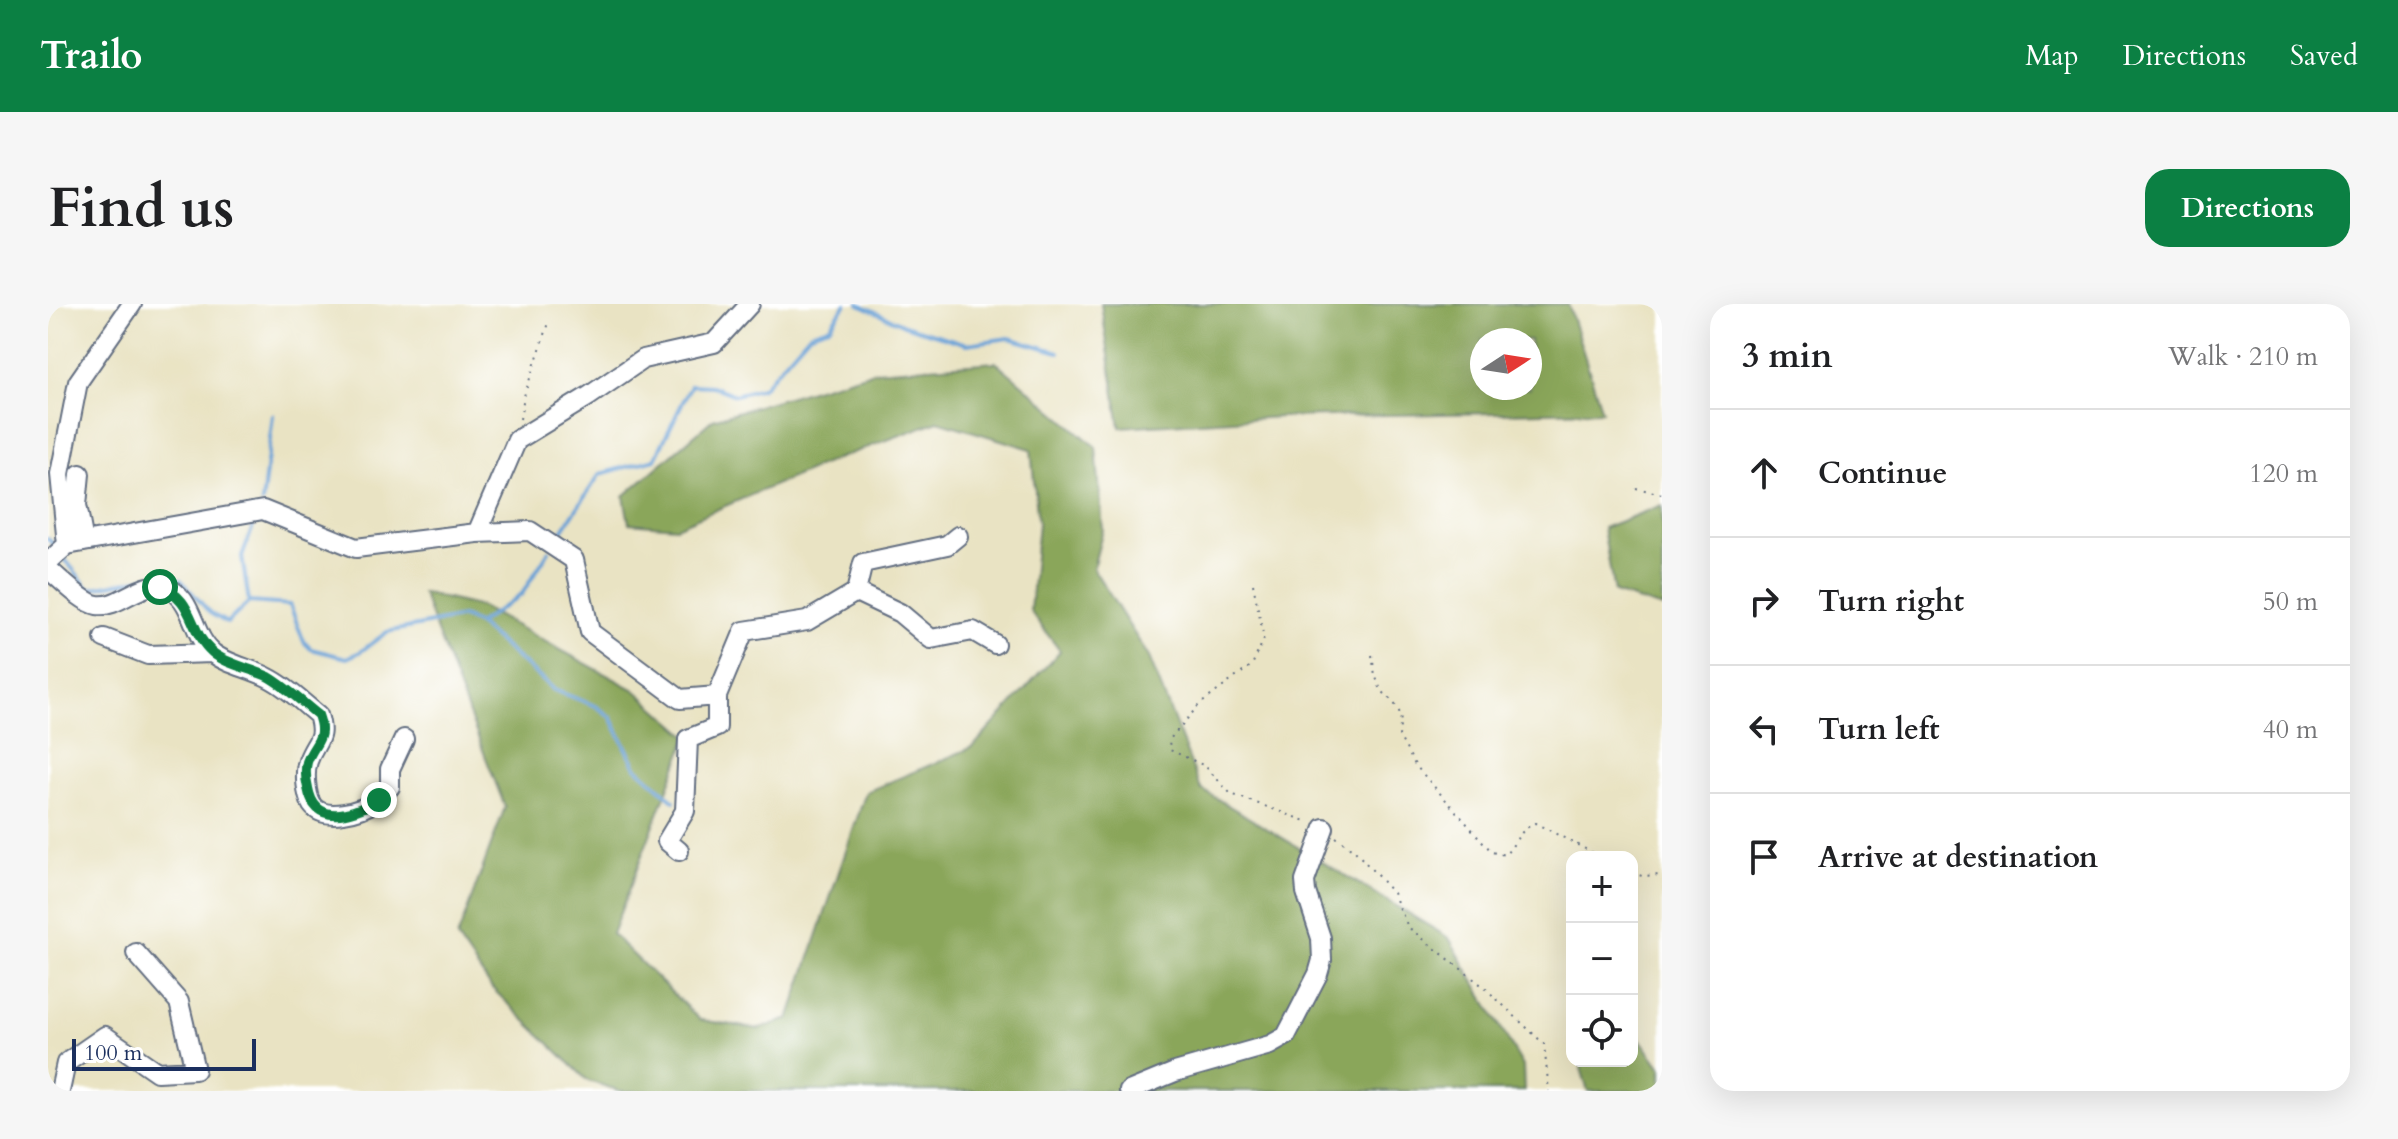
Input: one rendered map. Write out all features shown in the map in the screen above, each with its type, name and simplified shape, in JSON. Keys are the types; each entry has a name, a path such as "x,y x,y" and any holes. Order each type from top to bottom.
{"street":[{"path":"76,544 60,474 78,382 132,304"},
{"path":"477,533 517,440 643,359 714,343 750,304"},
{"path":"76,544 80,474"},
{"path":"48,562 76,544 263,510 356,548 477,533 530,531 574,560 590,632 680,699 717,696"},
{"path":"679,851 667,841 685,811 688,739 717,727 717,696 744,631 807,621 856,592 863,563 947,545 958,536"},
{"path":"48,569 86,600 97,605 148,587 173,591 181,598 201,638 213,653"},
{"path":"856,592 900,613 931,639 973,631 995,644"},
{"path":"104,638 148,655 213,653 270,678 318,715 322,735 307,762 306,780 312,805 321,812 331,814 365,807 379,800 390,787 390,769 404,739"},
{"path":"1129,1091 1175,1072 1279,1042 1288,1034 1318,974 1324,953 1305,881 1324,828"},
{"path":"60,1091 66,1063 105,1036 157,1072 195,1070 179,1002 136,953"}],"path":[{"path":"517,440 524,396 550,320"},
{"path":"1636,488 1662,494"},
{"path":"1372,655 1381,690 1401,715 1399,736 1415,765 1492,852 1505,855 1515,844 1521,830 1535,823 1589,851"},
{"path":"1638,875 1662,875"}],"green space":[{"path":"1101,304 1568,304 1602,411 1281,417 1120,427"},
{"path":"996,362 1096,447 1103,530 1093,568 1149,657 1201,789 1449,938 1523,1066 1524,1091 621,1091 588,1081 491,987 457,938 505,807 422,593 481,607 635,690 688,736 612,934 700,1020 759,1029 789,1019 866,792 973,747 1060,651 1030,611 1038,523 1031,449 938,421 831,461 676,527 629,523 624,496 713,419 875,371"},
{"path":"1662,505 1662,608 1614,593 1603,528"},
{"path":"1638,1036 1662,1069 1662,1091 1588,1091 1581,1068 1638,1067"}],"waterway":[{"path":"556,540 600,474 655,459 691,385 712,386 735,395 762,388 810,333 829,327 846,304"},
{"path":"859,304 904,325 967,344 1009,338 1059,352"},
{"path":"262,503 273,415"},
{"path":"249,602 242,557 257,515"},
{"path":"48,538 55,547"},
{"path":"63,557 89,589 153,576 181,580 210,613 227,623 249,602 290,605 304,642 311,649 347,658 387,632 463,617 478,624 522,594 549,551"},
{"path":"478,624 554,690 596,706 611,717 636,767 674,801"}],"route":[{"path":"160,587 173,591 181,598 201,638 213,653 270,678 318,715 322,735 307,762 306,780 312,805 321,812 331,814 365,807 379,800"}]}
